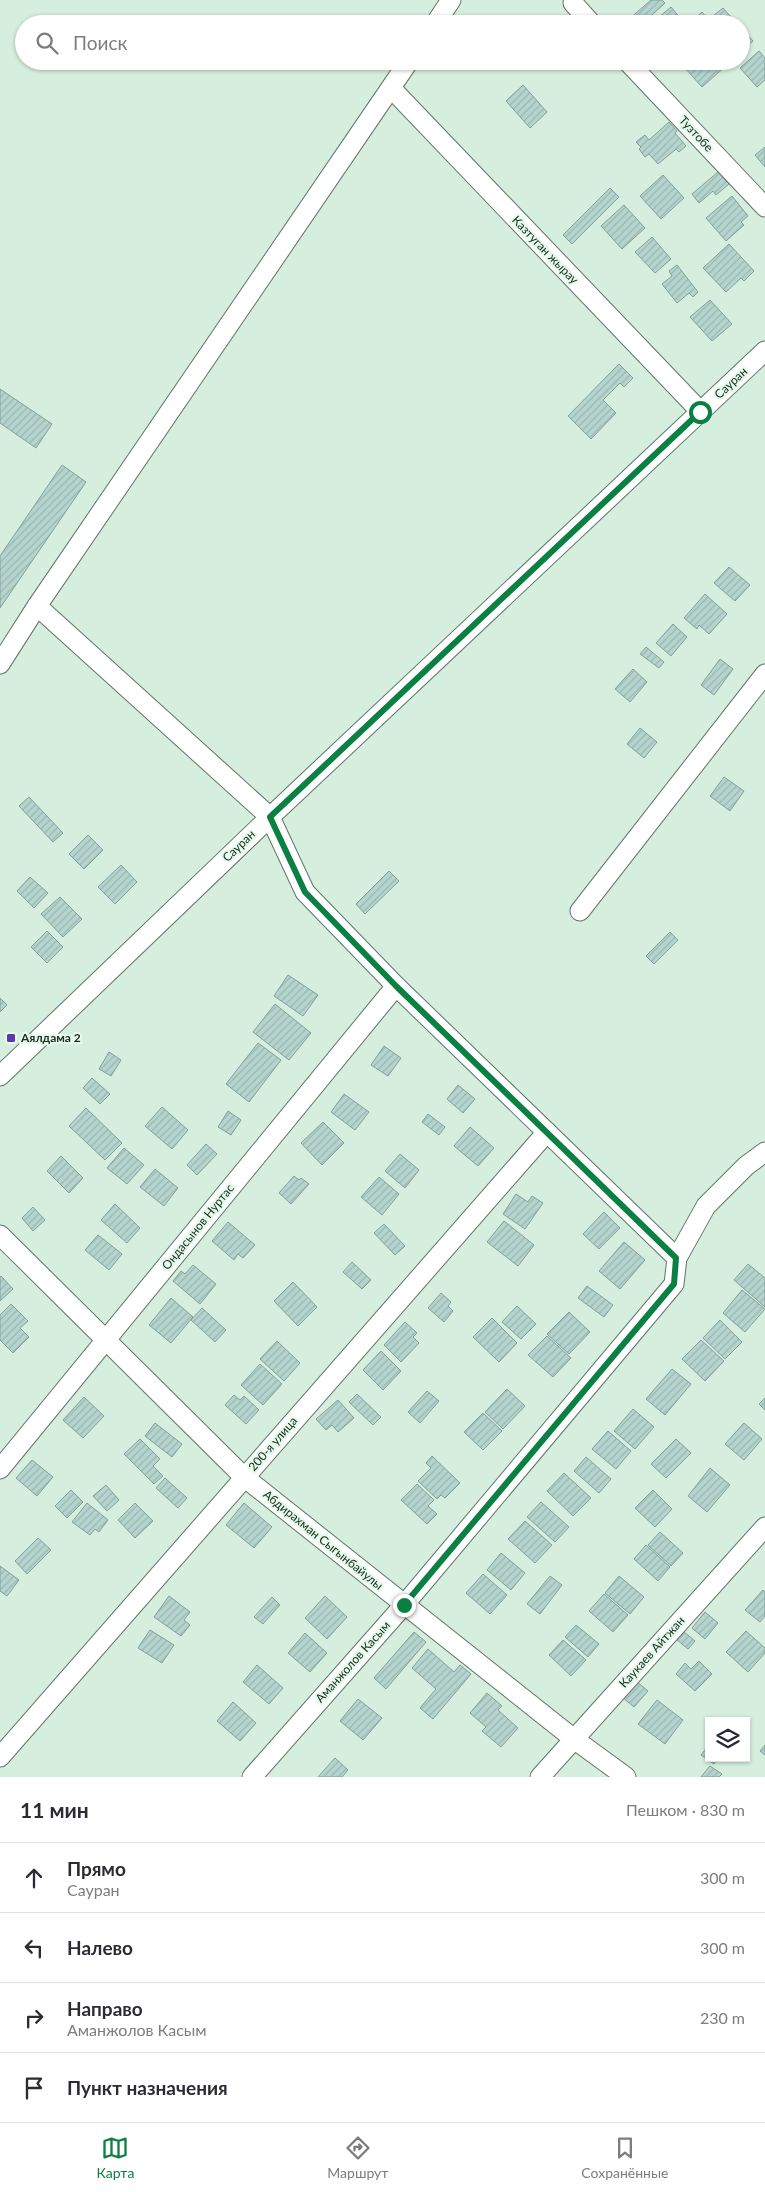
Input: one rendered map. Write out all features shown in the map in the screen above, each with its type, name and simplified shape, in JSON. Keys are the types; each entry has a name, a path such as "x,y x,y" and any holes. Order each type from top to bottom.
{"street":[{"path":"441,15 451,0"},
{"path":"573,3 584,15"},
{"path":"0,664 37,606 403,70"},
{"name":"Тузтобе","path":"636,70 765,207"},
{"name":"Казтуган жырау","path":"391,88 700,412"},
{"name":"Сауран","path":"0,1076 270,817 765,351"},
{"path":"37,606 270,817 305,892 396,986 676,1258"},
{"path":"580,911 765,674"},
{"name":"Ондасынов Нуртас","path":"0,1469 396,986"},
{"name":"200-я улица","path":"0,1757 547,1132"},
{"name":"Аманжолов Касым","path":"252,1777 404,1605 674,1284 676,1258 706,1206 746,1166 765,1152"},
{"name":"Абдирахман Сыгынбайулы","path":"0,1234 244,1477 574,1739 626,1777"},
{"name":"Каукаев Айтжан","path":"540,1777 765,1527"}],"building":[{"path":"651,0 662,0 665,3 652,15 634,15"},
{"path":"671,7 678,15 662,15"},
{"path":"723,8 729,15 714,15"},
{"path":"759,51 765,58 765,80 757,87 742,70 750,70 750,59"},
{"path":"687,70 721,70 702,87"},
{"path":"523,85 547,112 530,128 506,101"},
{"path":"669,122 686,146 679,152 676,149 658,164 649,154 645,157 639,149 641,147 636,142 645,135 649,140"},
{"path":"765,147 765,167 755,155"},
{"path":"718,172 729,184 716,195 713,191 699,203 692,194"},
{"path":"663,175 684,198 661,219 640,196"},
{"path":"610,188 619,197 572,244 563,235"},
{"path":"732,196 748,216 741,222 744,225 726,241 706,218"},
{"path":"624,205 645,228 622,249 601,226"},
{"path":"652,237 671,259 655,273 635,252"},
{"path":"729,244 754,271 744,281 741,278 726,292 703,268"},
{"path":"677,265 698,292 693,297 689,293 677,303 662,284 672,276 669,271"},
{"path":"710,300 732,324 712,341 690,317"},
{"path":"619,364 633,378 624,387 620,383 603,400 616,413 591,439 568,416"},
{"path":"0,389 52,424 36,448 0,423"},
{"path":"62,465 86,482 0,608 0,556"},
{"path":"729,567 750,585 735,601 714,583"},
{"path":"705,594 727,614 709,634 699,625 697,629 684,618"},
{"path":"673,624 687,637 671,656 656,643"},
{"path":"646,647 664,662 659,668 640,654"},
{"path":"720,659 733,669 714,695 701,685"},
{"path":"633,669 647,682 630,702 615,689"},
{"path":"640,728 657,742 644,758 627,744"},
{"path":"724,777 744,791 730,811 710,796"},
{"path":"29,797 63,833 53,842 19,806"},
{"path":"88,835 103,850 84,869 69,854"},
{"path":"121,865 137,882 115,904 98,887"},
{"path":"389,871 399,881 365,914 356,904"},
{"path":"30,877 48,893 34,908 17,891"},
{"path":"60,897 82,919 63,937 41,914"},
{"path":"47,931 63,947 47,963 31,947"},
{"path":"670,932 678,940 654,964 646,956"},
{"path":"288,975 318,995 303,1016 274,996"},
{"path":"0,998 7,1005 0,1012"},
{"path":"275,1004 311,1033 289,1060 253,1032"},
{"path":"258,1043 281,1060 249,1102 226,1084"},
{"path":"384,1046 401,1058 388,1076 371,1065"},
{"path":"109,1052 121,1060 111,1076 99,1069"},
{"path":"92,1078 110,1094 100,1104 83,1088"},
{"path":"458,1085 475,1099 463,1113 447,1099"},
{"path":"344,1094 369,1112 355,1130 331,1112"},
{"path":"162,1107 188,1130 172,1149 145,1126"},
{"path":"86,1108 122,1143 105,1160 69,1126"},
{"path":"228,1111 241,1120 231,1135 218,1127"},
{"path":"428,1114 445,1127 439,1135 422,1122"},
{"path":"323,1122 344,1143 322,1165 301,1143"},
{"path":"470,1127 494,1148 478,1166 454,1146"},
{"path":"206,1144 217,1154 197,1175 187,1165"},
{"path":"124,1148 144,1165 127,1184 107,1168"},
{"path":"400,1154 419,1170 405,1188 385,1171"},
{"path":"61,1156 83,1178 69,1193 47,1171"},
{"path":"155,1169 178,1188 164,1206 140,1187"},
{"path":"294,1176 299,1180 301,1178 309,1184 291,1204 279,1193"},
{"path":"379,1177 399,1194 382,1215 361,1197"},
{"path":"516,1194 528,1202 532,1196 543,1203 525,1229 503,1214"},
{"path":"115,1204 140,1228 127,1243 101,1220"},
{"path":"33,1207 45,1220 33,1231 22,1218"},
{"path":"604,1212 620,1228 599,1249 583,1234"},
{"path":"504,1221 534,1245 518,1266 487,1242"},
{"path":"228,1222 255,1245 243,1258 238,1254 234,1260 212,1241"},
{"path":"384,1224 405,1246 395,1255 374,1233"},
{"path":"98,1235 122,1254 109,1270 85,1250"},
{"path":"624,1242 645,1260 620,1289 599,1271"},
{"path":"352,1262 371,1280 362,1289 343,1272"},
{"path":"748,1264 765,1278 765,1307 734,1280"},
{"path":"193,1265 216,1284 200,1304 173,1281 181,1271 185,1274"},
{"path":"0,1277 13,1289 0,1301"},
{"path":"293,1282 317,1307 298,1326 274,1301"},
{"path":"587,1286 613,1305 604,1317 578,1298"},
{"path":"742,1290 765,1309 745,1332 723,1313"},
{"path":"441,1293 451,1302 448,1306 453,1311 444,1322 428,1308"},
{"path":"171,1298 193,1317 171,1343 149,1325"},
{"path":"11,1304 28,1321 20,1328 29,1337 13,1353 0,1340 0,1315"},
{"path":"517,1306 536,1324 521,1339 502,1322"},
{"path":"202,1308 226,1330 215,1342 191,1320"},
{"path":"569,1312 590,1332 569,1354 547,1334"},
{"path":"492,1318 517,1343 499,1362 473,1337"},
{"path":"720,1320 742,1342 725,1359 703,1338"},
{"path":"405,1322 417,1333 413,1337 419,1343 401,1362 384,1345"},
{"path":"547,1336 571,1358 553,1377 528,1355"},
{"path":"701,1340 724,1361 705,1381 682,1359"},
{"path":"277,1341 300,1363 284,1381 260,1359"},
{"path":"381,1351 401,1371 383,1390 363,1370"},
{"path":"260,1364 282,1384 263,1405 241,1385"},
{"path":"672,1369 691,1384 665,1415 646,1399"},
{"path":"507,1389 525,1406 503,1429 485,1412"},
{"path":"427,1391 439,1401 420,1423 408,1412"},
{"path":"357,1394 381,1417 373,1425 349,1402"},
{"path":"234,1395 240,1400 244,1396 259,1410 246,1424 225,1405"},
{"path":"84,1397 104,1416 83,1438 63,1420"},
{"path":"765,1398 765,1410 759,1404"},
{"path":"338,1400 354,1418 338,1432 332,1425 326,1430 316,1419"},
{"path":"633,1409 654,1427 635,1449 614,1431"},
{"path":"483,1413 502,1431 483,1450 464,1432"},
{"path":"155,1423 182,1444 172,1457 145,1436"},
{"path":"744,1423 762,1439 744,1460 725,1444"},
{"path":"608,1431 631,1451 616,1469 592,1449"},
{"path":"140,1439 160,1459 153,1466 163,1476 154,1484 124,1454"},
{"path":"676,1439 691,1453 666,1478 651,1464"},
{"path":"432,1456 460,1483 445,1498 441,1495 437,1499 418,1481 431,1468 426,1463"},
{"path":"586,1457 611,1479 599,1493 574,1471"},
{"path":"32,1460 53,1477 37,1496 16,1478"},
{"path":"710,1468 730,1485 707,1512 688,1496"},
{"path":"564,1473 591,1498 573,1516 547,1491"},
{"path":"165,1478 187,1498 178,1508 156,1488"},
{"path":"417,1484 434,1500 428,1506 437,1514 427,1524 401,1500"},
{"path":"106,1485 119,1500 107,1511 93,1496"},
{"path":"71,1490 83,1502 67,1518 55,1506"},
{"path":"653,1490 672,1509 655,1527 635,1508"},
{"path":"541,1502 569,1527 555,1542 527,1517"},
{"path":"87,1503 108,1520 99,1532 95,1529 90,1535 72,1522"},
{"path":"135,1503 153,1521 135,1538 118,1520"},
{"path":"244,1503 272,1527 254,1548 226,1525"},
{"path":"525,1521 552,1545 535,1563 508,1539"},
{"path":"660,1532 683,1553 671,1566 648,1545"},
{"path":"38,1538 51,1550 27,1574 15,1561"},
{"path":"646,1545 670,1567 658,1581 634,1559"},
{"path":"501,1553 525,1573 511,1590 487,1570"},
{"path":"0,1566 19,1580 7,1596 0,1591"},
{"path":"483,1574 507,1595 490,1614 466,1593"},
{"path":"550,1576 562,1585 540,1614 527,1604"},
{"path":"619,1576 644,1597 630,1614 605,1593"},
{"path":"763,1590 765,1592 765,1616 760,1622 745,1610"},
{"path":"604,1594 628,1615 613,1632 589,1611"},
{"path":"169,1596 190,1612 184,1620 190,1625 181,1636 154,1617"},
{"path":"325,1596 347,1617 327,1639 305,1618"},
{"path":"272,1597 280,1605 263,1624 254,1617"},
{"path":"705,1612 718,1623 705,1639 692,1628"},
{"path":"576,1625 599,1644 588,1657 565,1637"},
{"path":"150,1630 174,1645 162,1663 138,1648"},
{"path":"683,1631 695,1641 688,1649 676,1639"},
{"path":"746,1631 765,1648 765,1653 748,1672 726,1652"},
{"path":"414,1632 426,1642 386,1689 374,1678"},
{"path":"305,1633 327,1653 310,1672 288,1653"},
{"path":"563,1640 586,1660 571,1676 549,1655"},
{"path":"428,1649 454,1672 460,1665 471,1674 433,1719 420,1708 436,1689 412,1668"},
{"path":"699,1661 712,1674 695,1691 676,1674 685,1663 691,1669"},
{"path":"257,1665 283,1688 269,1704 243,1682"},
{"path":"636,1681 648,1691 634,1707 622,1697"},
{"path":"487,1693 502,1706 498,1710 518,1728 501,1747 482,1731 486,1727 470,1713"},
{"path":"358,1699 382,1718 363,1740 340,1721"},
{"path":"657,1700 683,1720 665,1744 638,1724"},
{"path":"233,1702 256,1723 240,1741 217,1721"},
{"path":"765,1745 765,1755 760,1751"},
{"path":"335,1758 348,1770 342,1777 318,1777"},
{"path":"710,1766 722,1774 719,1777 701,1777"}],"place":[{"name":"Аялдама 2","path":"11,1038"}],"route":[{"path":"404,1605 674,1284 676,1258 396,986 305,892 270,817 700,412"}]}
